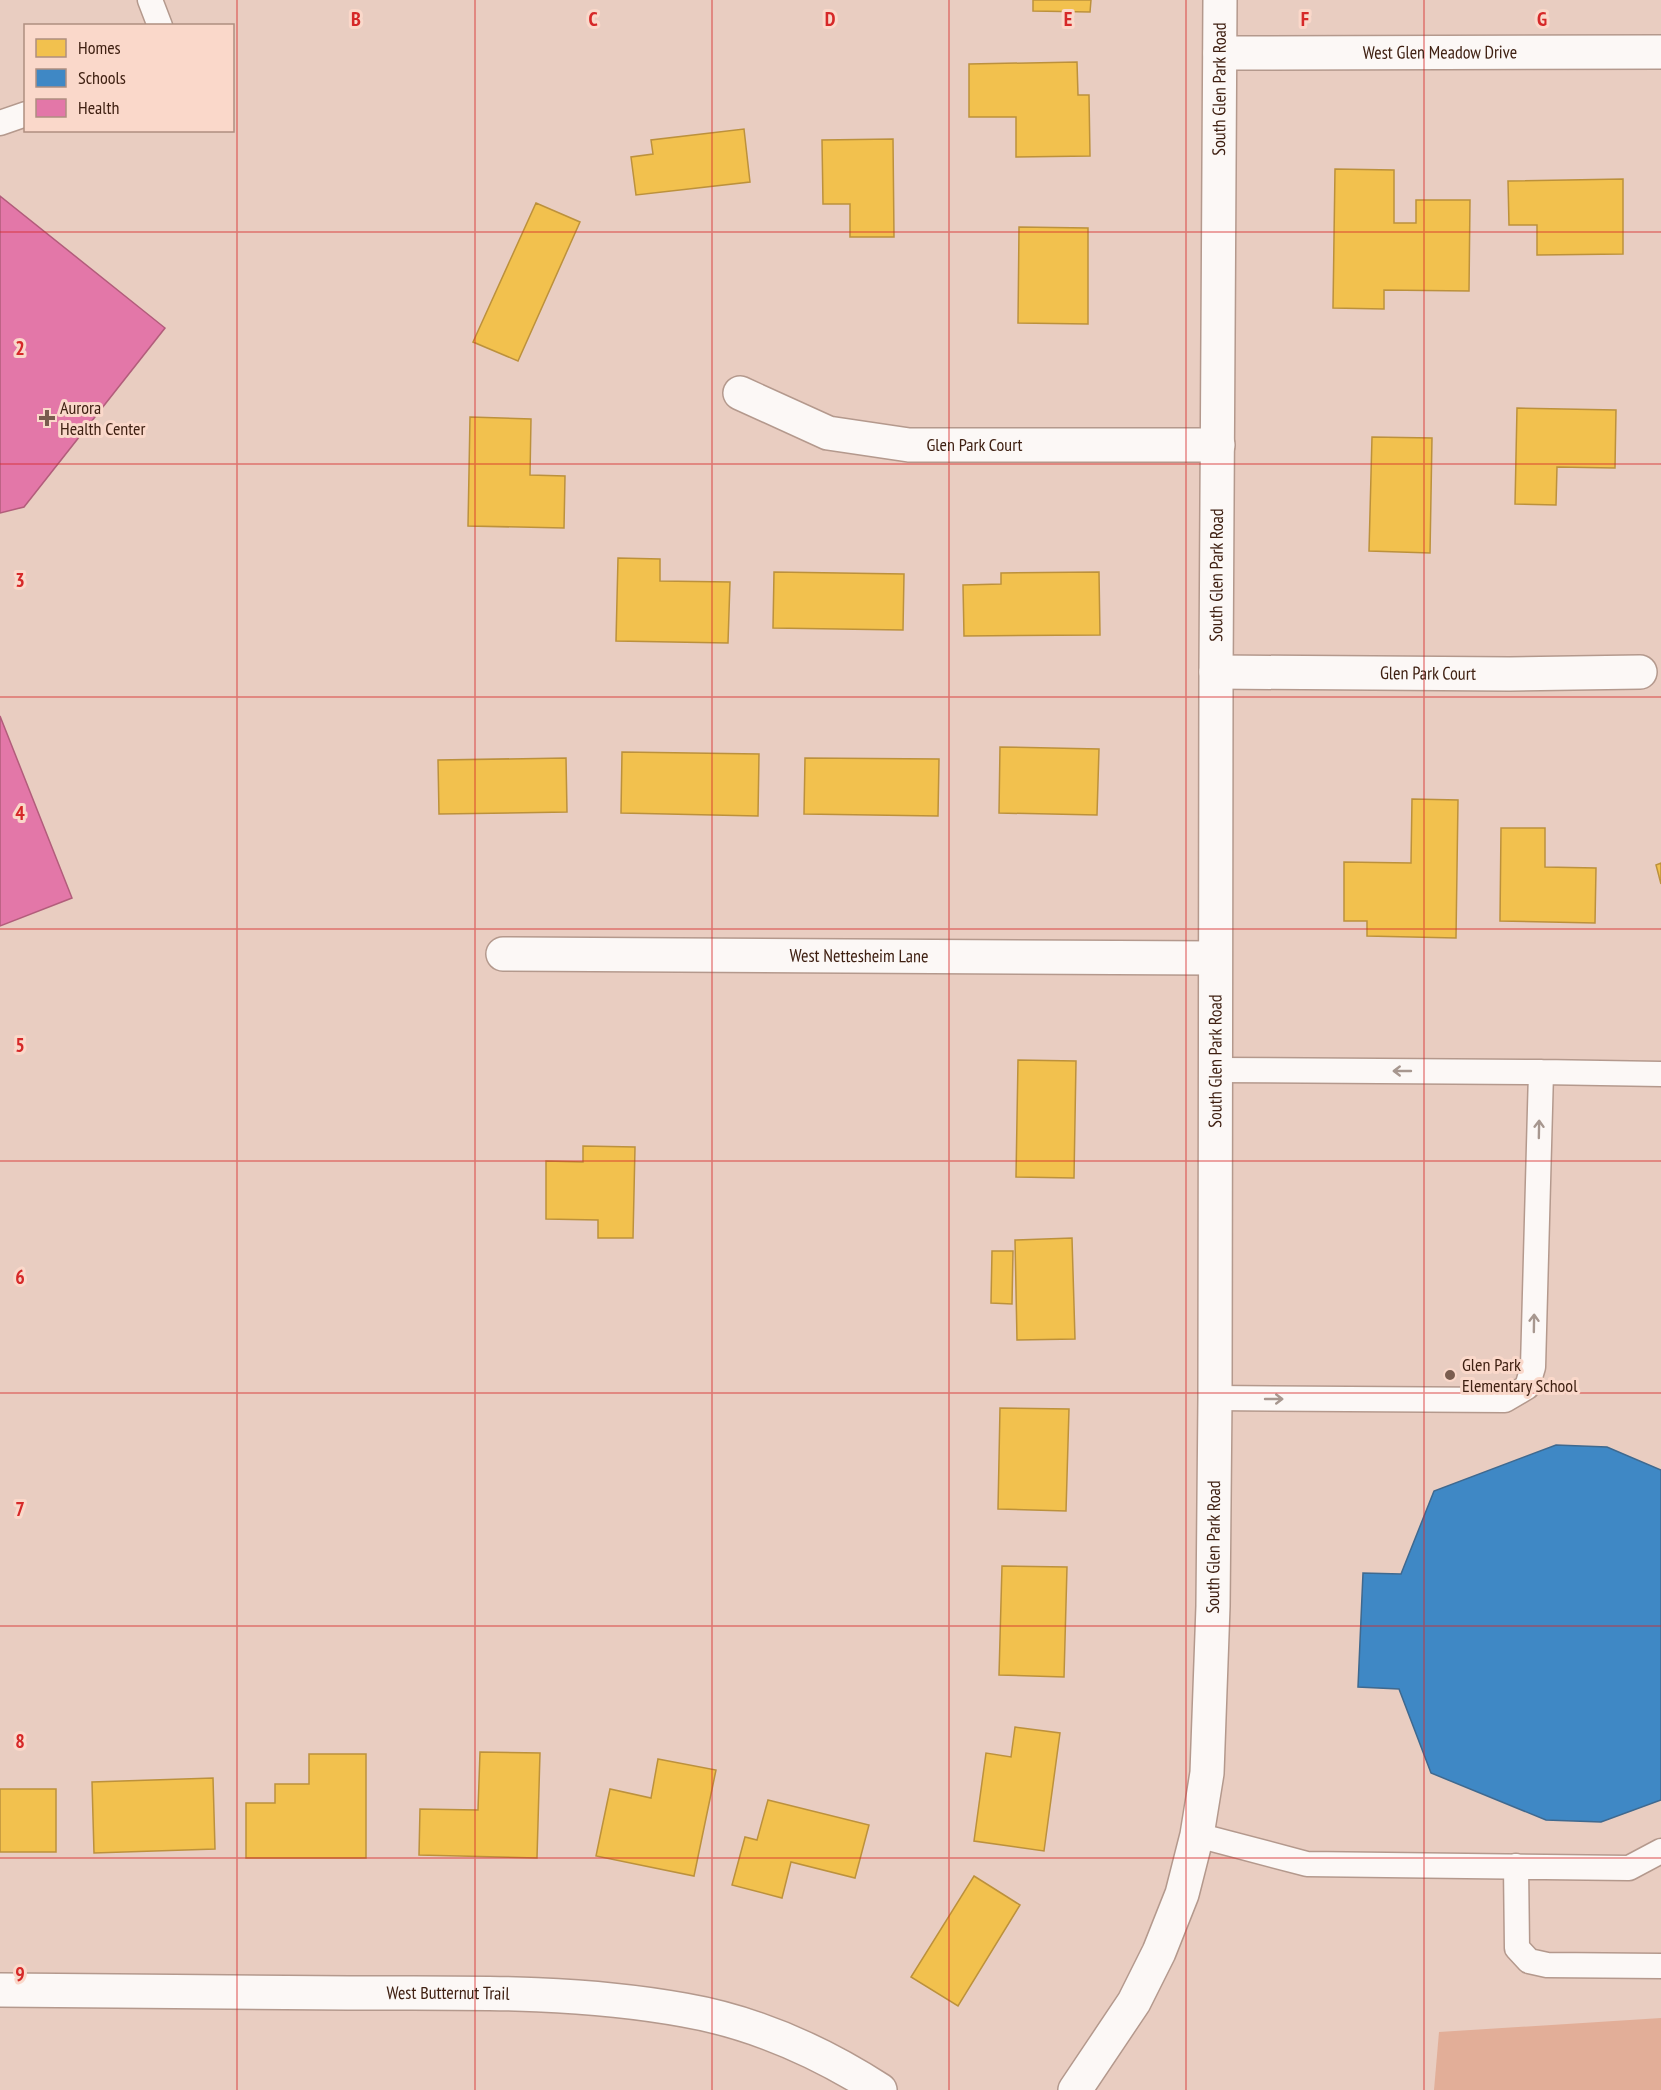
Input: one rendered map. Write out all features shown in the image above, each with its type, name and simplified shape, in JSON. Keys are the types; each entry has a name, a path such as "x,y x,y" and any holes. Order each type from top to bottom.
{"street":[{"name":"South Glen Park Road","path":"1075,2090 1134,2002 1159,1952 1182,1894 1197,1835 1207,1773 1213,1606 1215,1398 1220,0"},
{"name":"West Glen Meadow Drive","path":"1220,53 1661,51"},
{"name":"Glen Park Court","path":"740,393 828,432 909,445 1218,445"},
{"name":"Glen Park Court","path":"1216,672 1510,675 1640,672"},
{"name":"West Nettesheim Lane","path":"502,954 1215,958"},
{"name":"West Butternut Trail","path":"0,1990 459,1993 602,1998 685,2010 742,2024 813,2052 880,2090"}],"lane":[{"path":"150,0 159,24"},
{"path":"0,123 24,115"},
{"path":"1216,1070 1661,1074"},
{"path":"1215,1398 1505,1400 1527,1387 1533,1367 1541,1072"},
{"path":"1197,1835 1307,1864 1629,1868 1661,1851"},
{"path":"1516,1866 1517,1948 1529,1961 1547,1965 1661,1966"}],"shaded area":[{"path":"1661,2018 1661,2090 1434,2090 1439,2032"}],"building: Homes":[{"path":"1033,0 1091,0 1090,12 1033,11"},
{"path":"1077,62 1078,95 1089,95 1090,156 1016,157 1016,117 969,117 969,64"},
{"path":"744,129 750,182 636,195 631,157 653,154 651,140"},
{"path":"893,139 894,237 850,237 850,204 823,204 822,140"},
{"path":"1335,169 1394,170 1394,223 1416,223 1416,200 1470,200 1469,291 1384,290 1384,309 1333,308"},
{"path":"1623,179 1623,254 1537,255 1537,225 1509,225 1508,181"},
{"path":"536,203 580,222 518,361 473,342"},
{"path":"1019,227 1088,228 1088,324 1018,323"},
{"path":"1517,408 1616,410 1615,468 1557,467 1556,505 1515,504"},
{"path":"470,417 531,419 530,475 565,476 564,528 468,526"},
{"path":"1372,437 1432,438 1430,553 1369,551"},
{"path":"618,558 660,559 660,581 730,582 728,643 616,641"},
{"path":"774,572 904,574 903,630 773,628"},
{"path":"1099,572 1100,635 964,636 963,585 1001,584 1001,573"},
{"path":"1000,747 1099,749 1097,815 999,813"},
{"path":"622,752 759,754 758,816 621,813"},
{"path":"566,758 567,812 439,814 438,760"},
{"path":"805,758 939,759 938,816 804,814"},
{"path":"1412,799 1458,800 1456,938 1367,936 1367,921 1344,921 1344,862 1411,863"},
{"path":"1501,828 1545,828 1545,867 1596,868 1595,923 1500,921"},
{"path":"1661,863 1661,884 1656,865"},
{"path":"1018,1060 1076,1061 1074,1178 1016,1177"},
{"path":"583,1146 635,1147 633,1238 598,1238 598,1220 546,1219 546,1161 583,1162"},
{"path":"1072,1238 1075,1339 1017,1340 1015,1240"},
{"path":"992,1251 1013,1251 1012,1304 991,1303"},
{"path":"1000,1408 1069,1409 1066,1511 998,1509"},
{"path":"1002,1566 1067,1567 1064,1677 999,1675"},
{"path":"1015,1727 1060,1733 1044,1851 974,1841 986,1753 1011,1757"},
{"path":"480,1752 540,1753 537,1858 419,1855 420,1809 478,1810"},
{"path":"309,1754 366,1754 366,1858 246,1858 246,1803 275,1803 275,1784 309,1784"},
{"path":"658,1759 716,1770 694,1876 596,1856 610,1789 651,1798"},
{"path":"213,1778 215,1849 94,1853 92,1782"},
{"path":"0,1789 56,1789 56,1852 0,1852"},
{"path":"768,1800 869,1825 855,1878 791,1862 782,1898 732,1885 745,1837 757,1840"},
{"path":"974,1876 1020,1905 958,2006 911,1977"}],"building: Schools":[{"path":"1556,1445 1607,1447 1661,1470 1661,1800 1601,1822 1546,1820 1431,1773 1399,1689 1358,1687 1363,1573 1401,1574 1434,1491"}],"building: Health":[{"name":"Aurora Health Center","path":"0,196 165,328 24,507 0,513"},
{"path":"0,716 72,898 0,926"}],"place":[{"name":"Aurora Health Center","path":"47,418"},
{"name":"Glen Park Elementary School","path":"1450,1375"}]}
